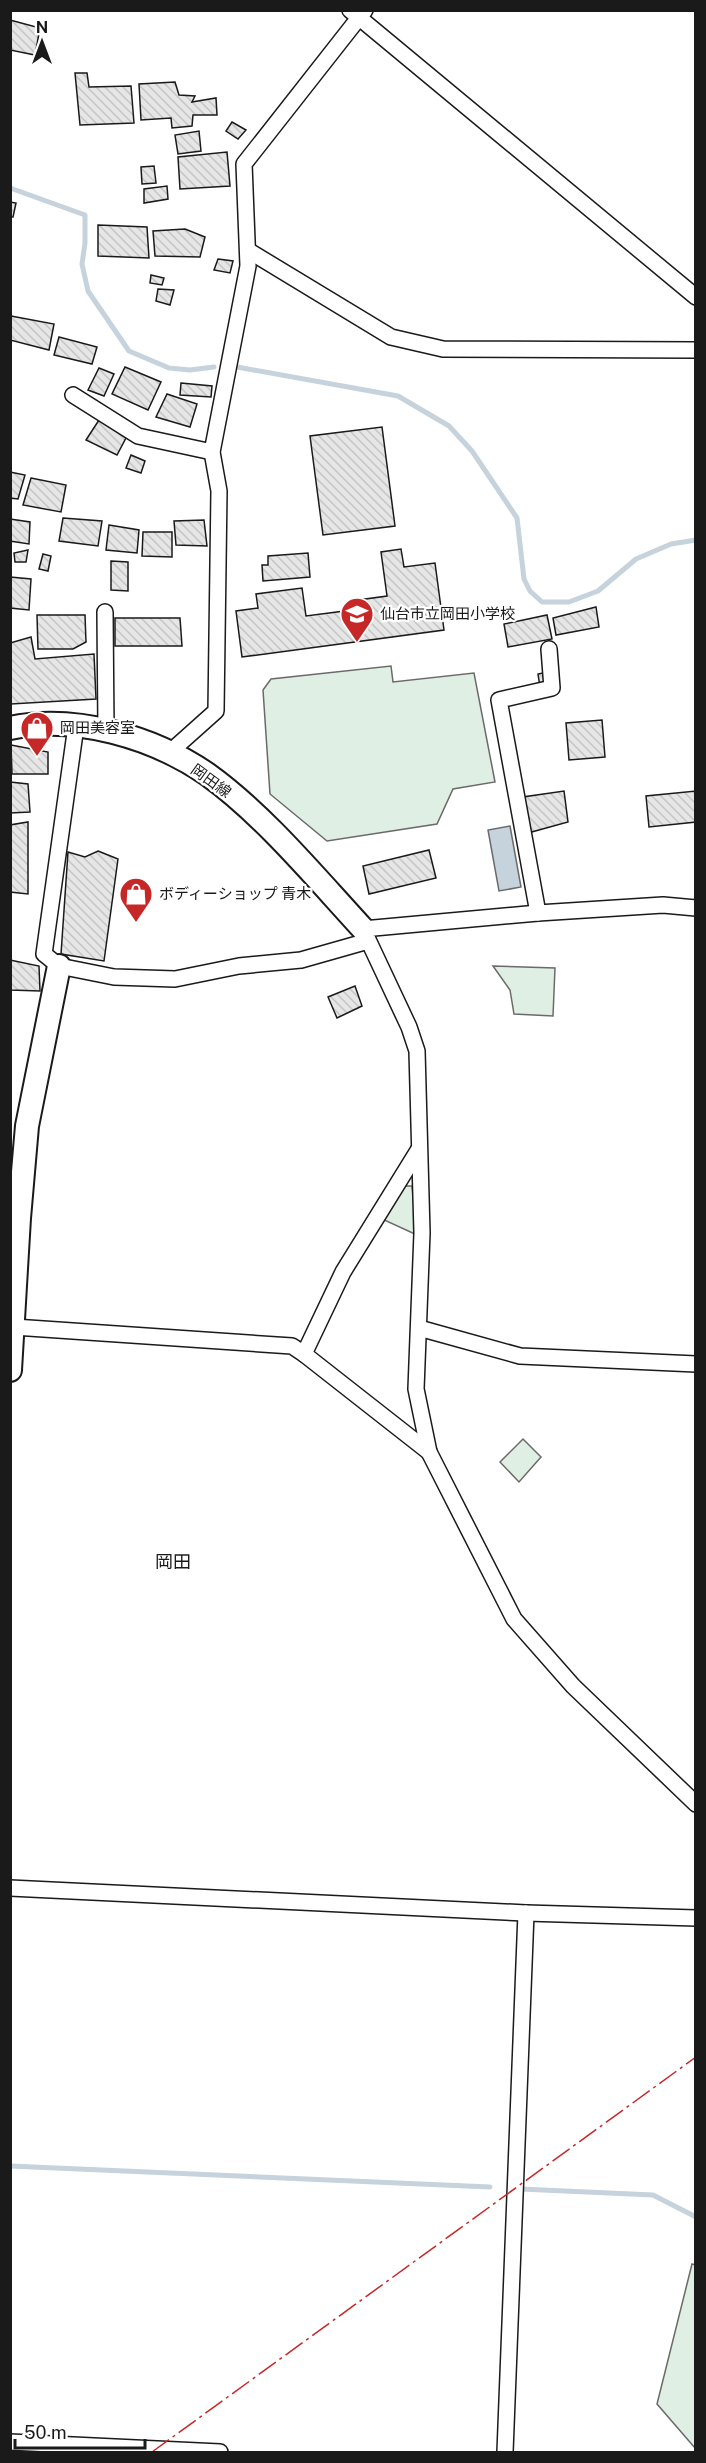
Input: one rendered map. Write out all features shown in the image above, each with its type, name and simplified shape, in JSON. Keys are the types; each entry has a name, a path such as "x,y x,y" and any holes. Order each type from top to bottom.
{"street":[{"path":"169,753 216,711 219,491 212,452 248,266 244,164 358,13 696,297"},
{"path":"249,251 391,337 422,344 443,348 696,350"},
{"path":"74,395 138,436 212,452"},
{"path":"105,612 106,730"},
{"path":"538,913 499,700 552,688 549,649"},
{"name":"岡田線","path":"10,728 44,725 106,730 169,753 206,774 249,810 366,935"},
{"path":"76,726 44,954 59,966 114,977 175,979 239,966 300,960 366,935 538,913 663,904 696,908"},
{"path":"366,935 409,1027 417,1051 422,1233 416,1389 429,1452 514,1619 573,1686 696,1804"},
{"path":"10,1370 14,1326 15,1218 27,1126 59,966"},
{"path":"304,1354 343,1272 420,1149"},
{"path":"14,1326 292,1346 429,1452"},
{"path":"419,1328 520,1356 696,1364"},
{"path":"10,1888 526,1913 696,1918"},
{"path":"505,2452 526,1913"},
{"path":"10,2442 220,2452"}],"green space":[{"path":"391,666 393,682 474,673 495,782 453,789 437,824 327,841 270,794 263,690 271,679"},
{"path":"493,966 555,968 553,1016 514,1014 510,990"},
{"path":"403,1186 412,1186 417,1235 382,1219"},
{"path":"523,1439 541,1457 519,1482 500,1462"},
{"path":"692,2264 696,2265 695,2448 657,2404"}],"shaded area":[{"path":"510,826 521,887 499,891 488,830"}],"building":[{"path":"10,20 40,28 35,55 10,50"},
{"path":"75,73 87,73 89,87 131,86 134,123 80,125"},
{"path":"175,82 179,95 195,96 192,102 216,98 217,115 193,115 192,126 172,128 171,118 141,120 139,84"},
{"path":"232,122 246,130 238,139 226,131"},
{"path":"199,131 201,151 178,154 175,135"},
{"path":"227,152 230,186 180,189 178,157"},
{"path":"154,166 156,183 142,184 141,167"},
{"path":"167,186 168,199 144,203 144,189"},
{"path":"10,202 16,203 13,217 10,217"},
{"path":"98,225 147,227 149,258 98,256"},
{"path":"185,229 205,237 200,257 155,256 153,231"},
{"path":"218,259 233,261 230,273 214,270"},
{"path":"151,275 164,278 162,285 150,283"},
{"path":"158,289 174,290 170,305 156,301"},
{"path":"11,316 54,324 49,350 10,340"},
{"path":"59,337 97,347 92,364 54,355"},
{"path":"125,367 161,382 148,410 112,394"},
{"path":"99,368 114,374 104,396 88,390"},
{"path":"181,383 212,386 211,397 180,395"},
{"path":"167,394 197,404 190,427 156,417"},
{"path":"99,420 127,436 117,455 86,440"},
{"path":"382,427 395,526 323,535 310,436"},
{"path":"131,455 145,461 141,473 126,468"},
{"path":"10,472 25,475 18,499 10,498"},
{"path":"31,478 66,485 61,512 23,505"},
{"path":"63,518 102,521 98,546 59,541"},
{"path":"10,519 30,522 29,544 10,541"},
{"path":"204,520 207,546 176,545 174,521"},
{"path":"109,525 139,530 137,553 106,550"},
{"path":"143,532 172,532 172,557 142,556"},
{"path":"401,549 404,567 435,563 444,630 242,657 236,611 258,608 256,594 302,588 306,616 352,610 351,601 387,596 381,552"},
{"path":"28,550 26,562 15,562 14,553"},
{"path":"308,553 310,577 263,581 262,565 268,565 268,556"},
{"path":"43,554 51,556 48,571 39,569"},
{"path":"111,561 128,562 128,591 111,590"},
{"path":"10,577 31,579 29,610 10,608"},
{"path":"596,607 599,627 556,635 553,618"},
{"path":"37,615 85,615 86,642 73,649 38,649"},
{"path":"547,615 552,639 508,647 504,624"},
{"path":"115,618 180,618 182,646 115,646"},
{"path":"31,637 35,659 94,654 96,699 11,704 10,643"},
{"path":"548,672 549,686 540,687 538,674"},
{"path":"602,720 605,757 569,760 566,723"},
{"path":"11,745 48,752 48,774 12,774"},
{"path":"10,782 28,784 30,812 10,813"},
{"path":"564,791 568,822 528,833 523,797"},
{"path":"696,791 696,822 649,827 646,796"},
{"path":"28,822 28,894 10,892 10,825"},
{"path":"429,850 436,878 369,894 363,866"},
{"path":"98,851 118,859 104,961 61,954 68,852 85,857"},
{"path":"10,960 39,966 40,991 10,990"},
{"path":"355,986 362,1006 337,1018 328,997"}],"waterway":[{"path":"10,188 85,215 82,264 88,291 129,351 169,368 190,370 214,367"},
{"path":"237,367 398,396 449,426 472,451 517,518 524,579 530,591 542,602 569,602 598,591 636,559 671,544 696,540"},
{"path":"10,2166 490,2187"},
{"path":"521,2189 653,2195 696,2217"}],"power":[{"path":"152,2452 696,2057"}],"place":[{"name":"仙台市立岡田小学校","path":"357,643"},
{"name":"岡田美容室","path":"37,757"},
{"name":"ボディーショップ 青木","path":"136,923"}],"district":[{"name":"岡田","path":"173,1562"}]}
